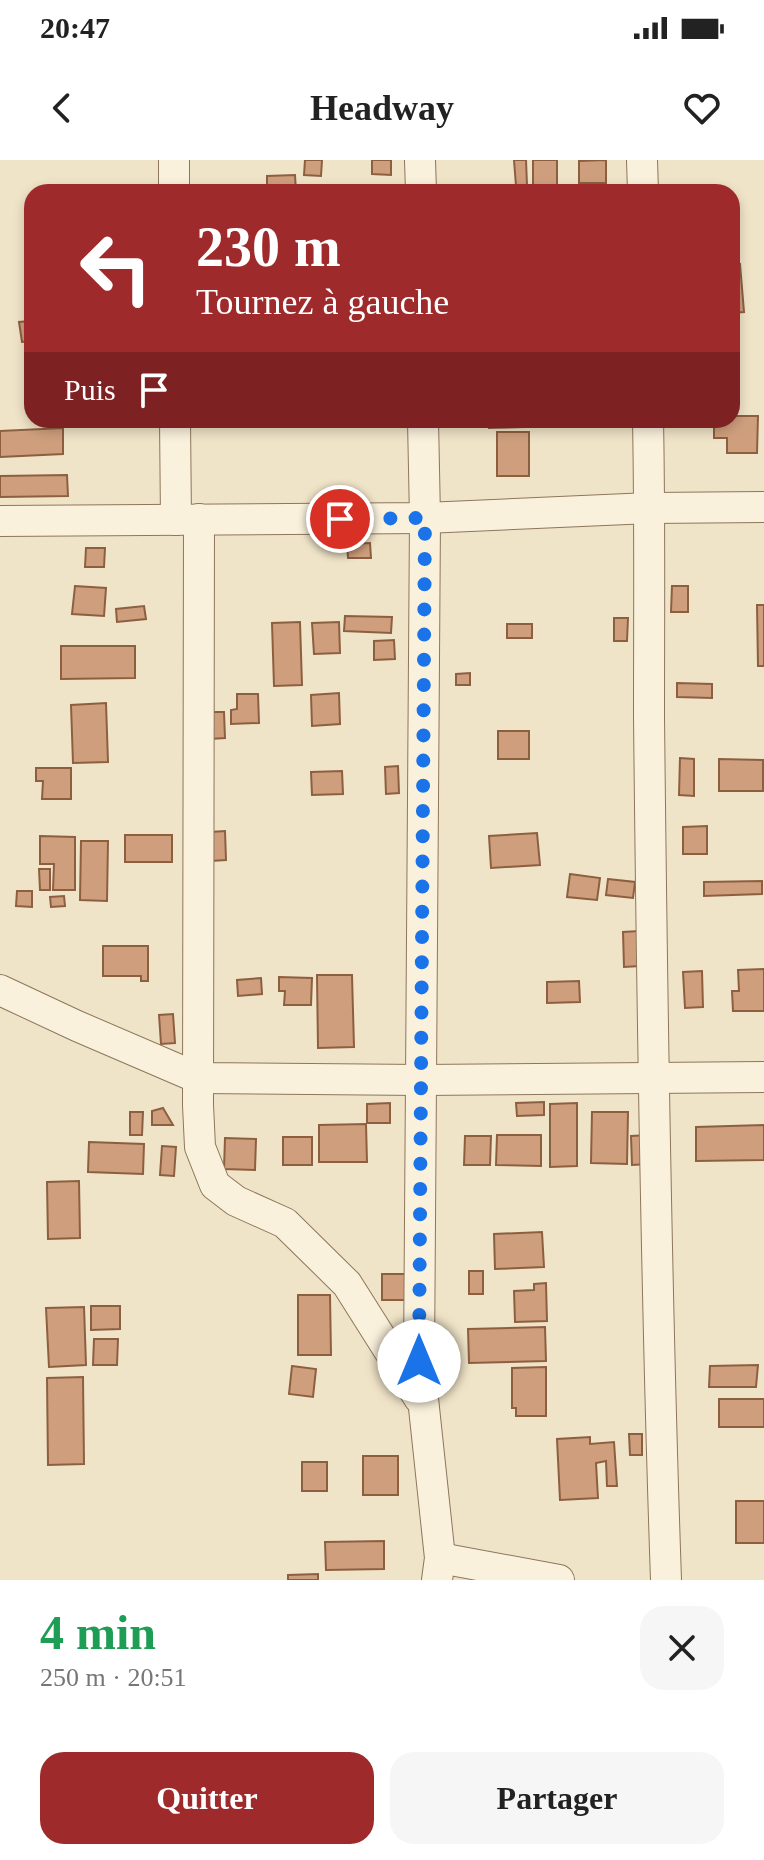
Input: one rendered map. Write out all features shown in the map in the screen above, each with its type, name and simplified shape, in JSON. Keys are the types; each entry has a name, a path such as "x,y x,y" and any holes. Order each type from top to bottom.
{"street":[{"path":"174,160 174,184"},
{"path":"420,160 421,184"},
{"path":"642,160 643,184"},
{"path":"176,428 187,520 200,1147 215,1185 236,1201 285,1223 347,1284 423,1405"},
{"path":"423,428 419,1361 438,1569 559,1580"},
{"path":"648,428 658,1358 666,1580"},
{"path":"0,521 425,518 650,508 764,507"},
{"path":"0,990 198,1078 764,1077"}],"building":[{"path":"305,160 322,160 321,176 304,175"},
{"path":"372,160 391,160 391,175 372,174"},
{"path":"514,160 526,160 527,184 516,184"},
{"path":"533,160 557,160 557,184 533,184"},
{"path":"606,160 606,183 579,183 579,161"},
{"path":"295,175 296,184 267,184 267,176"},
{"path":"740,264 744,312 740,312"},
{"path":"19,322 24,322 24,342 22,342"},
{"path":"740,416 758,416 757,453 727,453 727,438 714,438 714,428 740,428"},
{"path":"63,428 63,454 0,457 0,431"},
{"path":"497,432 529,432 529,476 497,476"},
{"path":"67,475 68,496 0,497 0,476"},
{"path":"370,543 371,558 348,558 347,544"},
{"path":"86,548 105,548 104,567 85,567"},
{"path":"75,586 106,588 104,616 72,614"},
{"path":"672,586 688,586 688,612 671,612"},
{"path":"757,605 764,605 764,666 758,666"},
{"path":"144,606 146,619 117,622 116,609"},
{"path":"345,616 392,617 391,633 344,631"},
{"path":"614,618 628,618 627,641 614,641"},
{"path":"300,622 302,685 274,686 272,623"},
{"path":"339,622 340,653 314,654 312,623"},
{"path":"507,624 532,624 532,638 507,638"},
{"path":"394,640 395,659 374,660 374,641"},
{"path":"61,646 135,646 135,678 61,679"},
{"path":"470,673 470,685 456,685 456,674"},
{"path":"677,683 712,684 712,698 677,697"},
{"path":"339,693 340,724 312,726 311,695"},
{"path":"237,694 258,694 259,723 231,724 231,710 237,709"},
{"path":"106,703 108,762 73,763 71,705"},
{"path":"210,712 224,712 225,738 210,739"},
{"path":"498,731 529,731 529,759 498,759"},
{"path":"680,758 694,759 694,796 679,795"},
{"path":"719,759 763,760 763,791 719,791"},
{"path":"398,766 399,793 386,794 385,767"},
{"path":"36,768 71,768 71,799 42,799 43,781 36,781"},
{"path":"342,771 343,794 312,795 311,772"},
{"path":"707,826 707,854 683,854 683,827"},
{"path":"225,831 226,860 211,861 210,832"},
{"path":"537,833 540,865 491,868 489,836"},
{"path":"125,835 172,835 172,862 125,862"},
{"path":"40,836 75,837 75,890 53,890 54,864 40,864"},
{"path":"81,841 108,841 107,901 80,900"},
{"path":"39,869 50,869 50,890 40,890"},
{"path":"570,874 600,878 597,900 567,897"},
{"path":"608,879 635,882 633,898 606,895"},
{"path":"762,881 762,894 704,896 704,882"},
{"path":"17,891 32,891 32,907 16,906"},
{"path":"64,896 65,906 51,907 50,897"},
{"path":"639,931 640,966 624,967 623,932"},
{"path":"103,946 148,946 148,981 141,981 141,976 103,976"},
{"path":"764,969 764,1011 733,1011 732,991 739,991 738,970"},
{"path":"702,971 703,1007 685,1008 683,972"},
{"path":"317,975 352,975 354,1047 318,1048"},
{"path":"279,977 312,978 311,1005 284,1005 285,991 279,991"},
{"path":"261,978 262,994 238,996 237,980"},
{"path":"579,981 580,1002 547,1003 547,982"},
{"path":"173,1014 175,1043 161,1044 159,1015"},
{"path":"544,1102 544,1115 517,1116 516,1103"},
{"path":"390,1103 390,1123 367,1123 367,1104"},
{"path":"577,1103 577,1166 550,1167 550,1104"},
{"path":"163,1108 173,1125 152,1125 152,1111"},
{"path":"130,1112 143,1112 142,1135 130,1135"},
{"path":"592,1112 628,1112 627,1164 591,1163"},
{"path":"366,1124 367,1162 319,1162 319,1125"},
{"path":"764,1125 764,1160 696,1161 696,1127"},
{"path":"497,1135 541,1135 541,1166 496,1165"},
{"path":"650,1135 650,1164 632,1165 631,1136"},
{"path":"465,1136 491,1136 490,1165 464,1165"},
{"path":"283,1137 312,1137 312,1165 283,1165"},
{"path":"225,1138 256,1139 255,1170 224,1169"},
{"path":"89,1142 144,1144 143,1174 88,1172"},
{"path":"162,1146 176,1147 174,1176 160,1175"},
{"path":"79,1181 80,1238 48,1239 47,1182"},
{"path":"542,1232 544,1267 495,1269 494,1234"},
{"path":"469,1271 483,1271 483,1294 469,1294"},
{"path":"382,1274 407,1274 407,1300 382,1300"},
{"path":"546,1283 547,1321 515,1322 514,1291 534,1290 534,1284"},
{"path":"298,1295 330,1295 331,1355 298,1355"},
{"path":"91,1306 120,1306 120,1329 91,1330"},
{"path":"84,1307 86,1365 49,1367 46,1308"},
{"path":"545,1327 546,1361 469,1363 468,1329"},
{"path":"94,1339 118,1339 117,1365 93,1365"},
{"path":"758,1365 756,1387 709,1387 710,1366"},
{"path":"292,1366 316,1369 313,1397 289,1394"},
{"path":"546,1367 546,1416 516,1416 516,1408 512,1408 512,1368"},
{"path":"83,1377 84,1464 48,1465 47,1378"},
{"path":"719,1399 764,1399 764,1427 719,1427"},
{"path":"629,1434 642,1434 642,1455 630,1455"},
{"path":"590,1437 590,1444 614,1442 617,1486 607,1486 606,1461 596,1463 598,1498 560,1500 557,1439"},
{"path":"363,1456 398,1456 398,1495 363,1495"},
{"path":"302,1462 327,1462 327,1491 302,1491"},
{"path":"736,1501 764,1501 764,1543 736,1543"},
{"path":"384,1541 384,1569 326,1570 325,1542"},
{"path":"318,1574 318,1580 288,1580 288,1575"}],"route":[{"path":"340,519 425,518 419,1361"}]}
